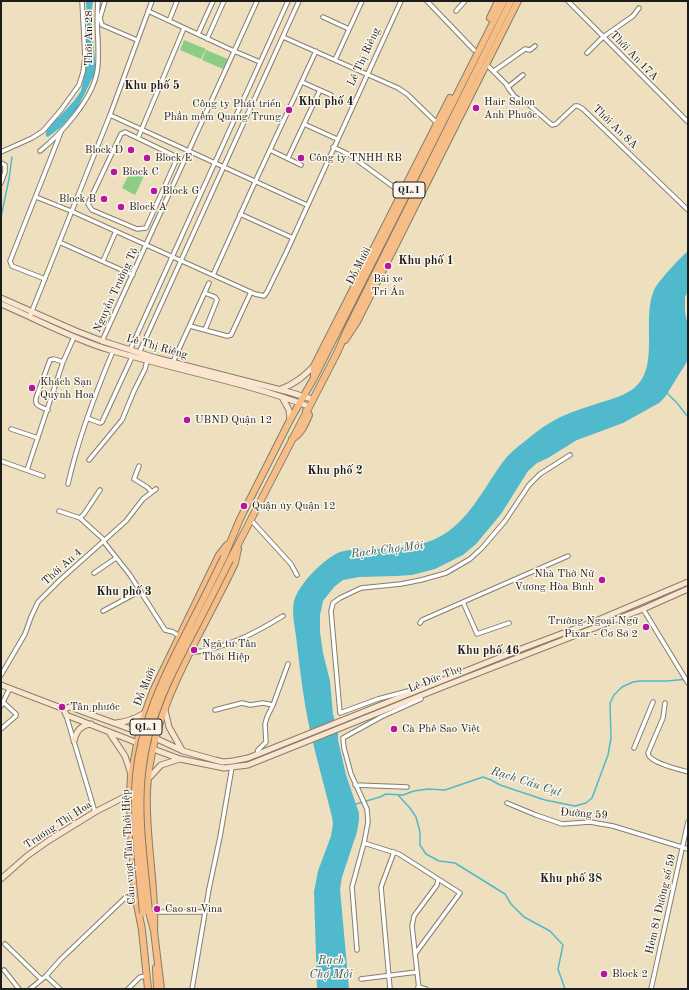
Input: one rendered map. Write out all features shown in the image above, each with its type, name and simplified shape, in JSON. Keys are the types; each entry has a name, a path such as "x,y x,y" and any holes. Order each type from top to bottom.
{"highway":[{"name":"Đỗ Mười","path":"314,366 498,1"},
{"name":"Đỗ Mười","path":"148,989 142,930 135,894 130,794 134,758 139,732 153,691 219,555 231,538 290,420 314,378 504,1"},
{"name":"Đỗ Mười","path":"227,559 240,542 292,440 511,1"},
{"name":"Đỗ Mười","path":"336,353 358,322 518,1"},
{"path":"486,64 487,50"},
{"name":"QL.1","path":"314,366 314,378"},
{"name":"Đỗ Mười","path":"227,559 231,538"},
{"name":"Đỗ Mười","path":"157,989 154,930 149,912 148,829 148,779 155,738 165,707 190,653 235,564 240,542"},
{"name":"Cầu vượt Tân Thới Hiệp","path":"149,912 142,841 140,801 142,772 147,741 157,708 168,682 227,559"},
{"path":"144,716 159,724"},
{"path":"134,758 151,761"},
{"name":"Đỗ Mười","path":"142,930 149,912"},
{"name":"Đỗ Mười","path":"156,957 161,989"},
{"name":"Đỗ Mười","path":"144,989 147,976"}],"main road":[{"name":"Lê Thị Riêng","path":"1,298 74,337 132,357 266,392 299,403 307,408"},
{"name":"Lê Thị Riêng","path":"1,304 139,353 312,399"},
{"path":"280,390 299,381 314,366"},
{"path":"281,397 289,410 290,420"},
{"name":"Lê Đức Thọ","path":"345,722 416,691 639,604 688,582"},
{"name":"Lê Đức Thọ","path":"345,722 644,609 688,588"},
{"path":"639,604 644,609"},
{"path":"532,645 535,651"},
{"path":"1,685 153,749 180,759 224,768 248,765 299,741 345,722"},
{"path":"65,712 70,706 155,738 183,751 223,762 232,761 299,741"},
{"path":"165,707 169,727 176,742 183,751"},
{"path":"114,723 133,720 144,716"},
{"path":"74,741 75,735 80,728 92,724"},
{"path":"108,731 125,756 132,776"},
{"path":"148,779 161,765 180,759"},
{"path":"232,761 232,768"},
{"name":"Trương Thị Hoa","path":"1,879 36,849 95,812 130,794"}],"street":[{"name":"Thới An 28","path":"1,152 32,138 43,131 61,110 79,85 85,58 82,1"},
{"name":"Thới An 28","path":"40,151 61,132 78,111 95,83 99,59 97,27 98,1"},
{"path":"105,1 100,18 102,25 137,40"},
{"path":"31,314 110,115 152,1"},
{"path":"169,21 177,1"},
{"path":"198,34 213,1"},
{"path":"207,39 224,1"},
{"name":"Nguyễn Trường Tộ","path":"102,341 257,1"},
{"path":"130,350 288,1"},
{"path":"139,353 300,1"},
{"path":"335,60 362,1"},
{"name":"Lê Thị Riêng","path":"251,292 264,296 267,292 401,1"},
{"path":"427,1 474,50"},
{"path":"456,11 465,1"},
{"name":"Thới An 17A","path":"568,1 688,122"},
{"path":"587,53 603,37 633,16 639,8"},
{"path":"148,11 260,62"},
{"path":"323,17 349,29"},
{"path":"138,138 184,28"},
{"path":"283,37 367,74 407,94 437,123"},
{"path":"494,71 525,49 530,50 535,46"},
{"path":"213,275 316,51"},
{"name":"Thới An 8A","path":"486,64 494,71 516,97 528,104 552,125 556,124 575,106 583,109 688,210"},
{"path":"508,87 523,75"},
{"path":"302,82 331,95"},
{"path":"288,158 320,90"},
{"path":"110,115 307,205"},
{"path":"304,124 337,138"},
{"path":"45,280 12,266 10,261 61,132"},
{"path":"125,132 138,138 175,156 175,164 146,228 138,229 92,210 88,204 121,134 125,132"},
{"path":"333,147 350,155 402,193"},
{"path":"270,150 301,165"},
{"path":"1,163 5,165 5,168 1,183"},
{"path":"36,197 71,211 251,292 231,335 227,336 190,326"},
{"path":"240,214 293,238"},
{"path":"103,262 116,231"},
{"path":"59,242 133,275"},
{"path":"173,362 209,284"},
{"path":"205,293 215,297 217,300 205,330"},
{"path":"27,470 74,337"},
{"path":"68,484 80,438 100,380 113,351"},
{"path":"87,418 100,423 102,422 132,357"},
{"path":"48,410 37,406 35,400 50,360 54,359 64,362"},
{"path":"89,460 122,420 134,391 146,369 147,361"},
{"path":"12,429 38,438"},
{"name":"Lê Đức Thọ","path":"416,691 412,690 378,699 340,713 331,611 333,603 361,588 401,584 446,573 470,559 482,548 505,521 529,485 540,474 570,455"},
{"path":"1,461 43,476"},
{"path":"139,466 134,479 152,492"},
{"name":"Thới An 4","path":"1,675 25,634 38,602 60,580 126,521 144,499 156,489"},
{"path":"80,518 100,490"},
{"path":"59,511 80,518 103,539 130,575 165,630 173,632 179,636"},
{"path":"251,520 291,564 297,576"},
{"path":"420,623 422,620 568,556"},
{"path":"94,573 116,558"},
{"path":"103,611 140,591"},
{"path":"463,602 477,634 509,622"},
{"path":"644,609 688,683"},
{"path":"190,653 224,646 256,632 283,616"},
{"path":"257,754 258,750 266,742 265,724 274,705 288,664"},
{"path":"1,729 16,716 16,714 2,704 10,688"},
{"name":"Lê Đức Thọ","path":"356,785 344,748 343,738 381,717 421,699"},
{"path":"634,748 653,702"},
{"path":"215,710 242,703 248,705 263,703 274,705"},
{"path":"665,703 663,718 648,755 666,765 688,772"},
{"path":"65,712 95,812"},
{"path":"192,989 208,889 220,838 232,768"},
{"path":"356,785 407,787"},
{"path":"356,785 361,793 367,809 368,822 352,887 357,950"},
{"name":"Đường 59","path":"508,803 562,824 590,822 613,826 688,849"},
{"name":"Hẻm 81 Đường số 59","path":"651,989 688,822"},
{"path":"364,843 394,852 460,893 415,954"},
{"path":"390,989 381,887 394,852"},
{"path":"426,989 419,988 412,926 414,916 437,885 438,879"},
{"path":"30,989 46,976 61,959 127,896 135,894"},
{"path":"149,912 205,912"},
{"path":"5,944 41,979"},
{"path":"4,970 19,989"},
{"path":"361,979 417,972"},
{"path":"46,976 60,989"},
{"path":"128,989 140,977 147,976"}],"green space":[{"path":"184,40 206,49 201,59 180,50"},
{"path":"206,50 228,59 223,69 202,60"},
{"path":"131,170 144,176 135,195 122,188"}],"water":[{"path":"86,1 93,1 91,16 96,71 77,109 61,127 48,137 46,136 46,132 50,125 74,101 81,91 87,62 85,48 87,26"},
{"name":"Rạch Chợ Mới","path":"688,251 688,291 685,297 685,312 688,327 688,360 665,397 659,403 623,423 577,440 537,463 528,471 501,514 476,544 463,555 435,569 412,575 359,577 343,580 334,587 323,601 320,615 320,632 323,653 330,681 333,714 346,775 359,813 359,820 357,832 342,877 340,889 349,989 317,989 314,892 318,871 331,836 333,824 310,731 304,694 293,617 293,606 296,595 306,580 319,566 340,552 354,549 387,549 419,545 451,530 467,514 508,456 535,433 549,423 579,409 615,398 633,389 641,380 649,357 649,316 654,290 665,275"}],"waterway":[{"path":"1,217 12,157"},
{"name":"Rạch Cầu Cụt","path":"667,393 688,417"},
{"name":"Rạch Cầu Cụt","path":"356,804 386,794 403,795 414,791 428,789 445,790 483,777 500,785 545,800 575,806 586,803 592,798 608,755 611,738 610,703 614,695 622,687 633,682 688,679"},
{"path":"398,795 416,817 420,832 420,845 426,854 439,861 455,863 505,894 511,904 524,917 550,931 563,945 558,969 565,989"}],"place":[{"name":"Hair Salon Anh Phước","path":"476,108"},
{"name":"Công ty Phát triển Phần mềm Quang Trung","path":"289,110"},
{"name":"Block D","path":"131,150"},
{"name":"Block E","path":"147,158"},
{"name":"Công ty TNHH RB","path":"301,158"},
{"name":"Block C","path":"114,172"},
{"name":"Block G","path":"154,191"},
{"name":"Block B","path":"104,199"},
{"name":"Block A","path":"121,207"},
{"name":"Bãi xe Tri Ân","path":"388,266"},
{"name":"Khách Sạn Quỳnh Hoa","path":"32,388"},
{"name":"UBND Quận 12","path":"187,420"},
{"name":"Quận ủy Quận 12","path":"244,506"},
{"name":"Nhà Thờ Nữ Vương Hòa Bình","path":"602,580"},
{"name":"Trường Ngoại Ngữ Pixar - Cơ Sở 2","path":"646,627"},
{"name":"Ngã tư Tân Thới Hiệp","path":"194,650"},
{"name":"Tân phước","path":"62,707"},
{"name":"Cà Phê Sao Việt","path":"394,729"},
{"name":"Cao su Vina","path":"157,909"},
{"name":"Block 2","path":"604,974"}],"district":[{"name":"Khu phố 5","path":"152,86"},
{"name":"Khu phố 4","path":"326,102"},
{"name":"Khu phố 1","path":"426,261"},
{"name":"Khu phố 2","path":"335,471"},
{"name":"Khu phố 3","path":"124,592"},
{"name":"Khu phố 46","path":"488,651"},
{"name":"Khu phố 38","path":"571,879"}]}
